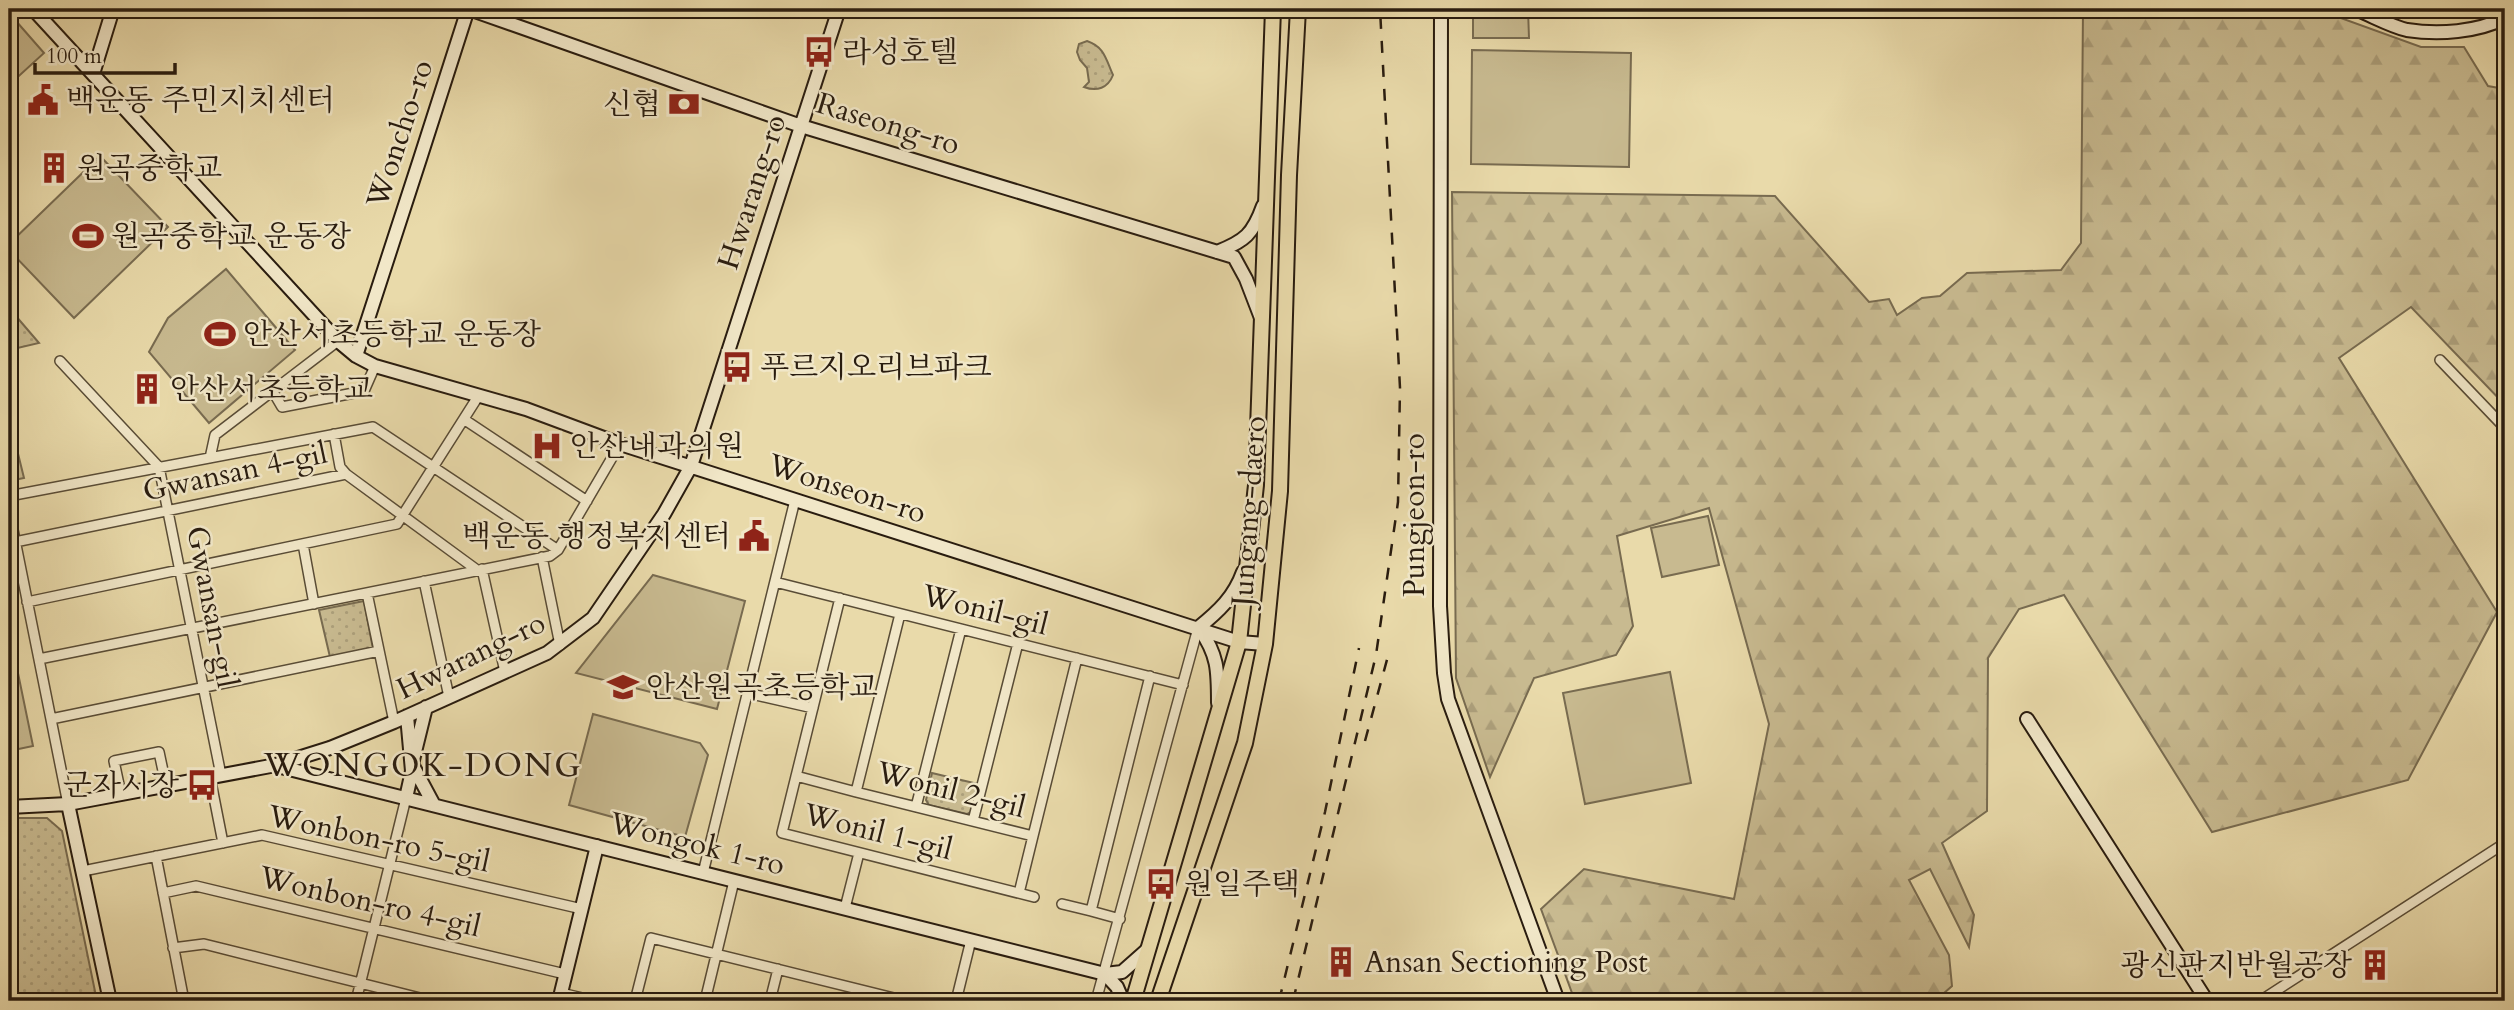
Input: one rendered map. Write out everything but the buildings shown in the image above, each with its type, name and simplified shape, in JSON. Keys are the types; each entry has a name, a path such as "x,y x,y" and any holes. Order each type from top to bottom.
{"main road":[{"name":"Jungang-daero","path":"1133,1001 1239,642 1256,485 1273,9"},
{"name":"Jungang-daero","path":"1158,1001 1245,743 1265,644 1280,491 1289,189 1298,9"}],"street":[{"name":"Wonseon-ro","path":"33,9 338,341 356,356 375,366 526,409 620,444 1239,642 1265,644"},
{"path":"93,74 113,9"},
{"name":"Raseong-ro","path":"468,9 801,126 1217,252"},
{"name":"Woncho-ro","path":"356,356 468,9"},
{"name":"Hwarang-ro","path":"9,807 68,804 276,765 330,748 394,722 560,645 593,618 664,514 691,466 839,9"},
{"name":"Pungjeon-ro","path":"1441,9 1440,606 1444,673 1448,699 1558,1001"},
{"path":"1818,9 1854,9"},
{"path":"2355,9 2406,30 2465,32 2505,18"},
{"path":"1217,252 1240,243 1256,226 1266,199"},
{"path":"1217,252 1234,257 1261,318"},
{"path":"210,458 215,435 338,341"},
{"path":"2440,360 2505,428"},
{"path":"60,361 159,467"},
{"path":"272,390 282,407 364,391 375,366"},
{"path":"27,602 397,524 479,395"},
{"path":"465,419 587,501"},
{"path":"9,496 373,427 558,550"},
{"path":"334,434 340,467 346,474"},
{"path":"39,659 542,557 558,550 620,444"},
{"name":"Gwansan-gil","path":"159,467 203,687 223,842"},
{"name":"Gwansan 4-gil","path":"15,542 346,474 480,570"},
{"path":"703,873 795,500"},
{"path":"9,510 110,1001"},
{"path":"303,544 314,604"},
{"path":"542,557 560,645"},
{"path":"1096,1001 1198,628 1221,610 1237,589 1248,559"},
{"path":"480,570 505,672"},
{"path":"424,581 449,697"},
{"name":"Wonil-gil","path":"775,582 1183,685"},
{"path":"367,593 394,722"},
{"name":"Wonil 1-gil","path":"840,598 782,833 1034,897"},
{"name":"Wonil 2-gil","path":"901,614 856,792 1033,836 1077,658"},
{"path":"1198,628 1209,643 1219,673 1218,718"},
{"path":"916,807 961,629"},
{"path":"973,821 1018,643"},
{"path":"51,719 379,651"},
{"path":"1091,911 1150,676"},
{"path":"747,693 813,708"},
{"path":"356,1001 426,707"},
{"path":"407,716 412,764 434,805"},
{"path":"2027,719 2207,1001"},
{"path":"121,794 114,761 159,752 166,785"},
{"name":"Wongok 1-ro","path":"276,765 1105,974"},
{"path":"796,776 856,792"},
{"name":"Wonbon-ro 5-gil","path":"83,871 262,835 582,909"},
{"path":"1019,893 1033,836"},
{"path":"2260,1001 2505,843"},
{"path":"595,1001 560,997 597,846"},
{"path":"845,908 859,853"},
{"path":"156,856 184,1001"},
{"path":"705,1001 734,881"},
{"name":"Wonbon-ro 4-gil","path":"163,893 196,886 565,974"},
{"path":"1062,904 1120,919"},
{"path":"635,1001 650,938 892,1000 906,1001"},
{"path":"956,1001 971,940"},
{"path":"173,948 204,944 432,1001"},
{"path":"1105,974 1122,972 1149,949"},
{"path":"770,1001 778,970"},
{"path":"1105,974 1117,987 1123,1001"}],"green space":[{"path":"1473,9 1528,9 1529,38 1473,38"},
{"path":"2083,9 2316,9 2421,47 2464,47 2488,86 2505,89 2505,405 2411,307 2339,358 2497,612 2408,780 2212,832 2064,595 2019,609 1988,658 1987,811 1942,843 1974,915 1969,947 1930,869 1909,880 1949,955 1952,986 1935,1001 1575,1001 1541,909 1584,869 1734,899 1769,724 1709,508 1617,536 1633,626 1616,655 1534,678 1490,777 1456,678 1452,192 1775,196 1869,302 1889,299 1897,315 1922,298 1940,296 1967,273 2061,270 2081,243"},
{"path":"9,13 44,53 9,85"},
{"path":"1087,41 1101,50 1113,75 1105,86 1098,89 1084,87 1089,82 1087,68 1077,52 1079,44"},
{"path":"1472,50 1631,53 1629,167 1471,164"},
{"name":"원곡중학교 운동장","path":"100,156 168,227 74,318 9,250 9,244"},
{"name":"안산서초등학교 운동장","path":"226,269 295,350 209,423 149,352 168,318"},
{"path":"9,308 39,343 9,350"},
{"path":"9,417 24,478 9,481"},
{"path":"1708,516 1719,565 1662,577 1651,528"},
{"path":"653,575 745,601 717,709 576,673"},
{"path":"364,601 373,649 330,657 319,610"},
{"path":"12,644 33,746 9,751 9,645"},
{"path":"1670,672 1691,783 1585,804 1563,693"},
{"path":"593,714 700,743 708,755 685,837 569,805"},
{"path":"932,773 978,784 972,811 967,814 929,805 926,800"},
{"path":"9,818 47,818 62,831 97,1001 9,1001"}],"railway":[{"path":"1293,1001 1376,655 1398,502 1400,388 1380,9"},
{"path":"1279,1001 1325,812 1359,648"},
{"path":"1365,741 1388,656"}],"place":[{"name":"라성호텔","path":"819,52"},
{"name":"백운동 주민지치센터","path":"43,100"},
{"name":"신협","path":"684,104"},
{"name":"원곡중학교","path":"54,168"},
{"name":"원곡중학교 운동장","path":"88,236"},
{"name":"안산서초등학교 운동장","path":"220,334"},
{"name":"푸르지오리브파크","path":"737,367"},
{"name":"안산서초등학교","path":"147,389"},
{"name":"안산내과의원","path":"547,446"},
{"name":"백운동 행정복지센터","path":"754,536"},
{"name":"안산원곡초등학교","path":"623,687"},
{"name":"군자시장","path":"202,785"},
{"name":"원일주택","path":"1161,884"},
{"name":"Ansan Sectioning Post","path":"1341,962"},
{"name":"광신판지반월공장","path":"2375,965"}],"district":[{"name":"WONGOK-DONG","path":"423,765"}]}
